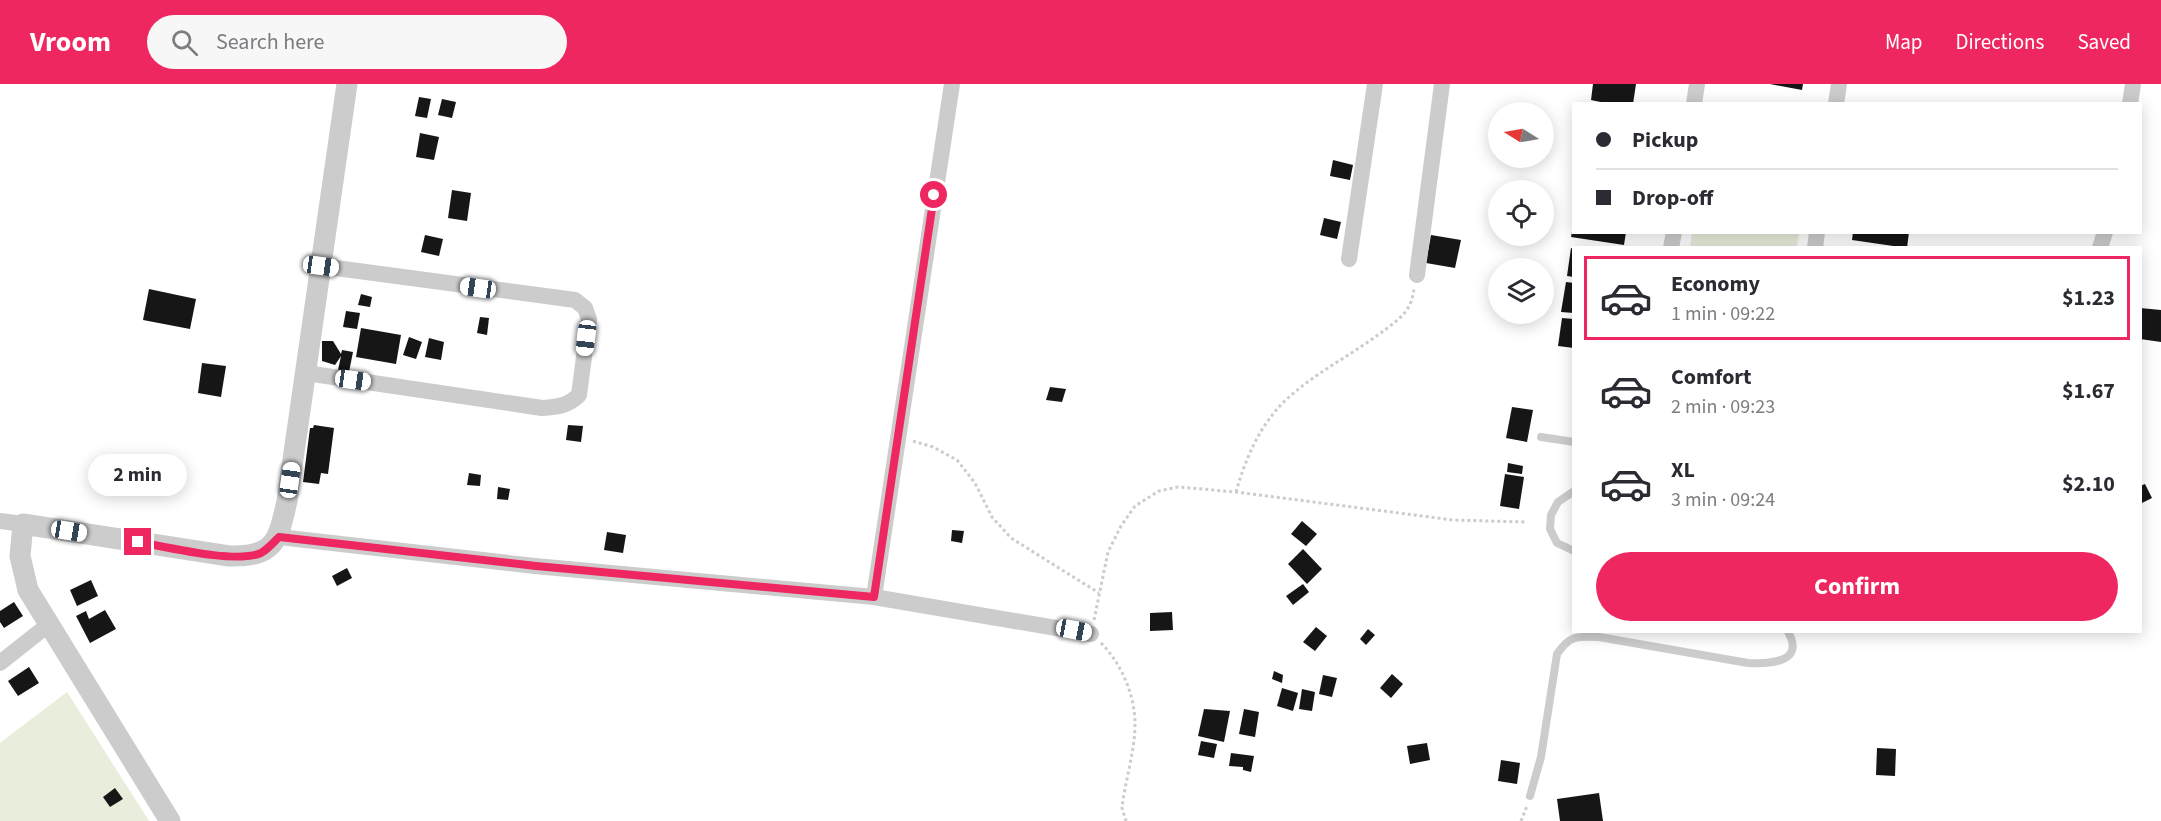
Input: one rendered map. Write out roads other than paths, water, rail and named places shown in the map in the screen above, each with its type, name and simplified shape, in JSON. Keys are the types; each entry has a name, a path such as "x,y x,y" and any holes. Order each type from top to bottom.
{"street":[{"path":"0,520 229,556 249,556 263,552 279,537 287,501 347,84"},
{"path":"874,597 952,84"},
{"path":"1349,259 1375,84"},
{"path":"1417,275 1443,84"},
{"path":"1694,102 1697,84"},
{"path":"1836,102 1839,84"},
{"path":"2130,102 2133,84"},
{"path":"306,373 542,408 557,407 571,402 579,395 589,319 585,308 575,300 321,266"},
{"path":"23,524 20,548 22,570 28,590 170,821"},
{"path":"279,537 525,565 874,597 1091,634"},
{"path":"0,663 48,625"}],"lane":[{"path":"1541,437 1572,442"},
{"path":"1572,492 1558,502 1551,515 1550,530 1557,543 1572,550"},
{"path":"1530,796 1541,757 1557,654 1565,642 1579,636 1599,637 1748,663 1768,664 1781,662 1788,656 1792,649 1789,633"}]}
